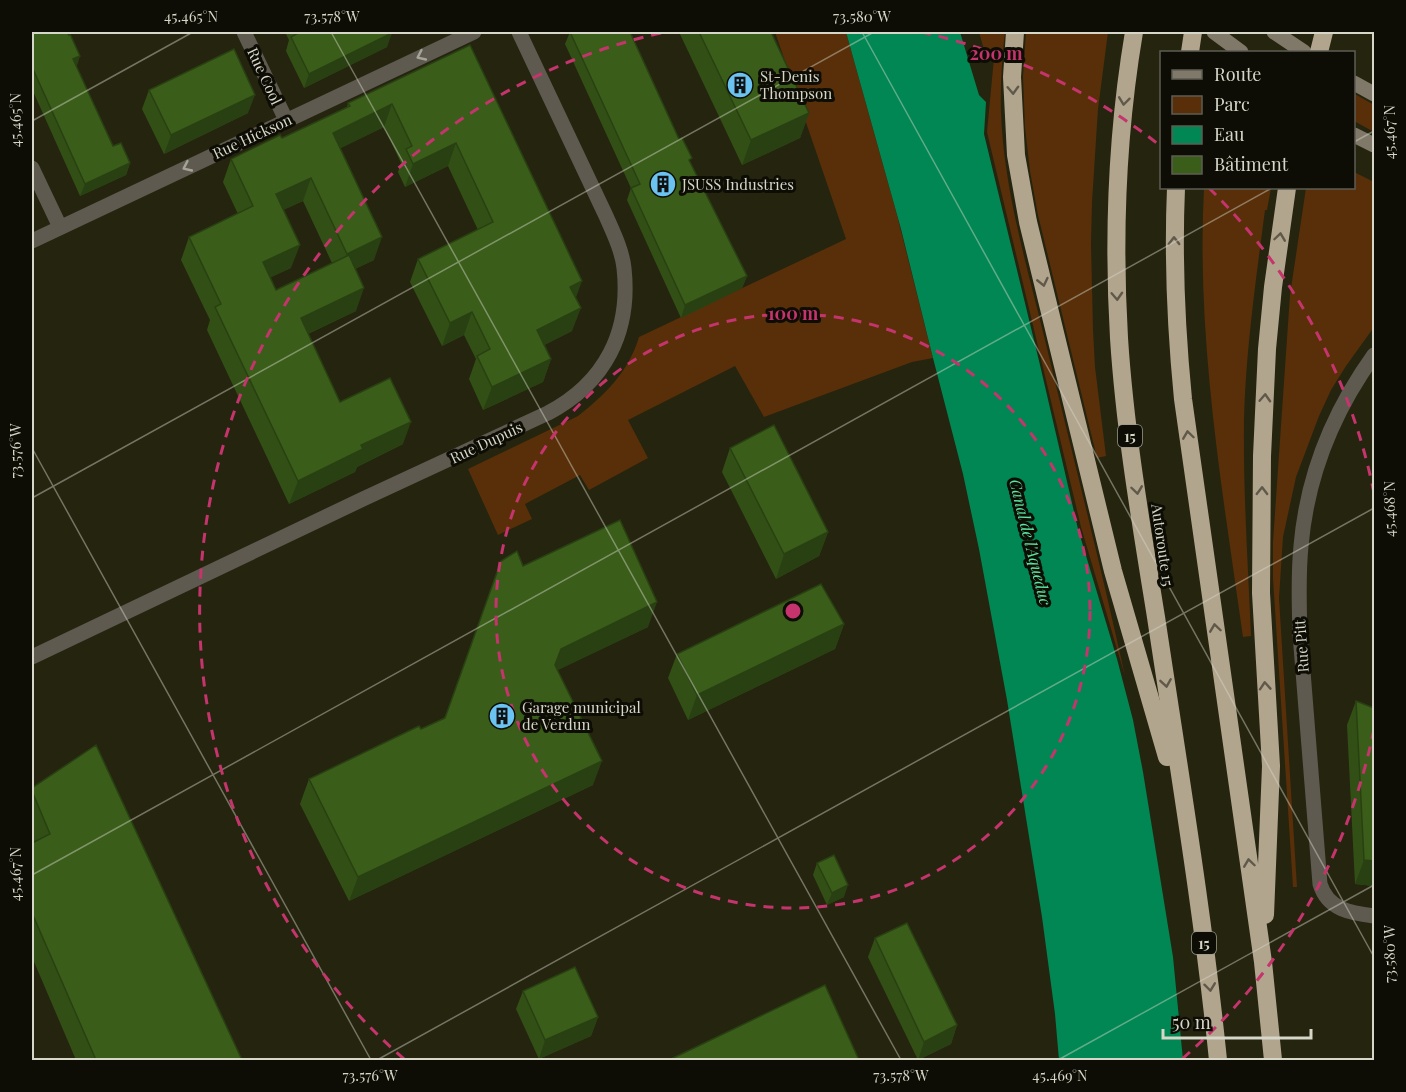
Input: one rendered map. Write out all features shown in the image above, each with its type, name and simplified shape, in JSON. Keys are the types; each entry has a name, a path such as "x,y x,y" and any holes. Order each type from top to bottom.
{"highway":[{"path":"1015,32 1012,77 1016,155 1026,212 1113,571 1187,825"},
{"path":"1190,51 1193,32"},
{"path":"1319,51 1324,32"},
{"name":"Autoroute 15","path":"1133,38 1122,122 1118,181 1119,338 1124,397 1140,514 1187,825 1218,1060"},
{"path":"1176,189 1174,229 1176,310 1183,399 1263,962 1273,1060"},
{"path":"1263,962 1271,765 1261,593 1262,456 1267,349 1287,189"}],"main road":[{"path":"1214,32 1240,51"},
{"path":"1274,32 1302,51"},
{"path":"1355,84 1374,94"},
{"path":"1355,136 1374,145"}],"street":[{"name":"Rue Cool","path":"244,32 286,120"},
{"name":"Rue Hickson","path":"32,241 474,32"},
{"name":"Rue Dupuis","path":"32,657 549,413 564,405 588,385 601,369 610,355 622,325 625,297 624,266 615,236 519,32"},
{"path":"32,168 60,227"},
{"name":"Rue Pitt","path":"1374,355 1339,411 1316,469 1302,535 1299,596 1320,884 1328,900 1338,908 1374,916"}],"green space":[{"path":"775,32 846,32 897,215 933,358 912,362 764,417 735,366 628,420 648,458 589,490 580,475 525,504 532,519 498,535 468,469 578,416 598,400 615,381 629,361 639,337 846,239"},
{"path":"979,32 1005,32 1001,113 1011,198 1125,676 1081,527 987,132 994,58 986,57"},
{"path":"1026,32 1108,32 1098,109 1092,202 1095,367 1106,456 1097,458 1038,215 1030,171 1023,77"},
{"path":"1355,94 1374,105 1374,132 1355,122"},
{"path":"1355,172 1374,182 1374,327 1331,390 1319,416 1296,477 1283,537 1279,598 1297,887 1293,887 1273,579 1273,542 1290,295 1306,189 1355,189"},
{"path":"1204,189 1271,189 1267,210 1265,210 1258,262 1245,392 1244,473 1251,636 1243,637 1219,469 1207,357 1203,244"}],"water":[{"name":"Canal de l'Aqueduc","path":"846,32 960,32 979,95 986,102 984,134 1078,529 1133,720 1173,957 1183,1060 1059,1060 1042,917 1007,700 979,549 963,474 901,229"}],"building":[{"path":"32,32 67,32 70,34 80,56 73,59 113,146 121,143 130,163 85,184 32,67"},
{"path":"297,32 392,33 309,74 291,37"},
{"name":"JSUSS Industries","path":"570,32 630,32 679,139 682,138 692,158 689,160 747,276 685,305 631,188 640,184"},
{"path":"699,32 771,32 809,113 751,140"},
{"path":"470,45 582,281 570,287 581,308 537,330 551,359 492,387 477,356 490,349 472,312 450,323 418,259 493,222 456,143 413,164 406,149 412,146 392,104 333,133 382,237 347,254 311,178 276,194 300,245 263,262 276,290 349,255 364,288 301,318 340,402 390,378 411,422 361,445 363,449 298,481 215,307 221,304 189,237 253,206 231,159 280,135 282,138 350,106 348,103"},
{"path":"234,49 255,95 171,135 149,90"},
{"path":"774,425 828,532 784,554 730,448"},
{"name":"Garage municipal de Verdun","path":"620,520 657,602 561,649 555,665 602,761 358,877 309,779 419,726 421,729 445,718 501,561 517,551 523,566"},
{"path":"821,584 844,624 697,695 677,654"},
{"path":"1356,701 1374,708 1374,861 1364,860"},
{"path":"96,745 242,1060 96,1060 32,913 32,843 50,834 32,788"},
{"path":"834,855 848,885 832,893 817,863"},
{"path":"907,923 957,1025 924,1042 875,938"},
{"path":"575,967 598,1017 545,1040 523,991"},
{"path":"825,985 859,1060 669,1060"}],"place":[{"name":"St-Denis Thompson","path":"740,85"},
{"name":"JSUSS Industries","path":"663,184"},
{"name":"Garage municipal de Verdun","path":"502,716"}]}
